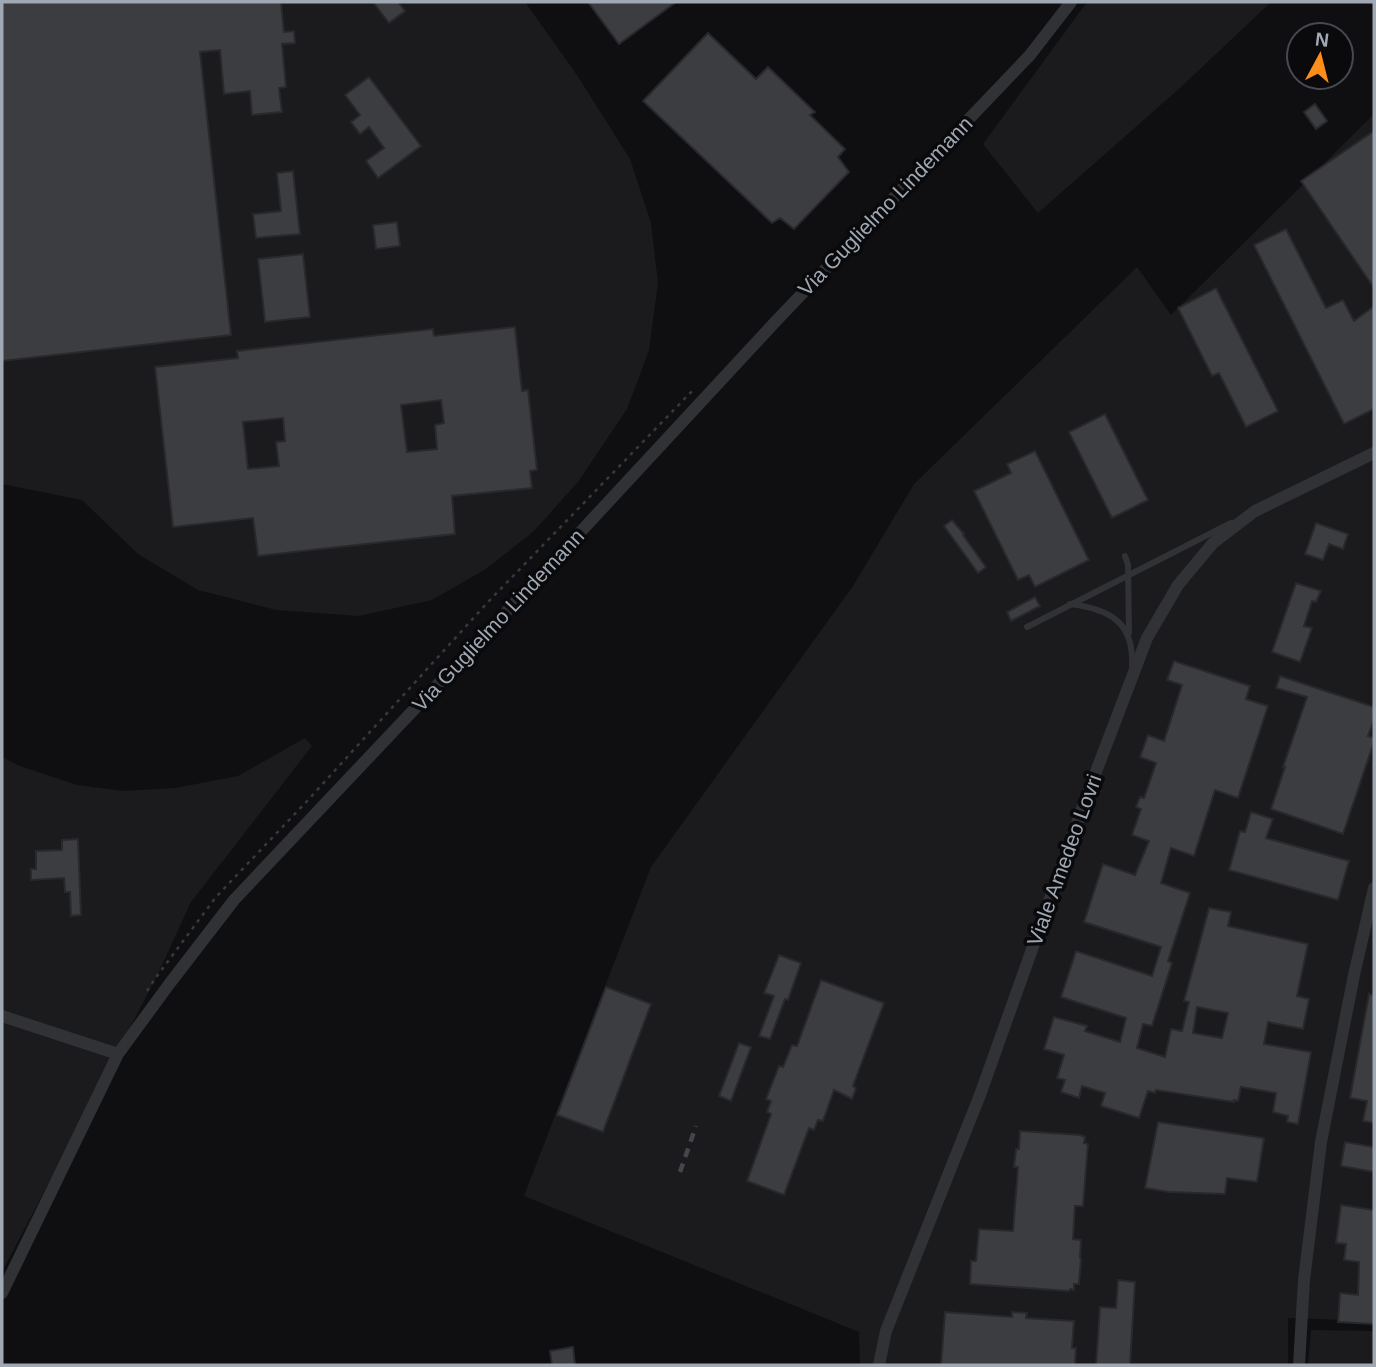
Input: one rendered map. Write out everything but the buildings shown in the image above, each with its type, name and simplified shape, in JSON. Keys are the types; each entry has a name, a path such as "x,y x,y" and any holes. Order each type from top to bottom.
{"street":[{"name":"Via Guglielmo Lindemann","path":"2,1293 118,1054 234,900 777,320 1030,55 1071,2"},
{"name":"Viale Amedeo Lovri","path":"879,1365 886,1331 979,1095 1147,638 1178,586 1213,543 1255,512 1374,453"},
{"path":"1299,1365 1304,1280 1321,1142 1374,888"},
{"path":"2,1016 118,1054"}],"lane":[{"path":"1027,627 1255,512"},
{"path":"1125,556 1129,575 1132,675"},
{"path":"1070,604 1099,610 1122,625 1129,635"}],"shaded area":[{"path":"2,2 525,2 577,75 630,159 651,223 658,283 649,350 627,409 578,482 534,531 486,569 432,600 359,616 276,610 198,590 138,554 82,500 2,484"},
{"path":"1087,2 1271,2 1180,88 1038,213 983,144"},
{"path":"1374,114 1374,1321 1288,1318 1288,1365 860,1365 859,1332 524,1196 651,867 853,586 914,484 1137,267 1171,315"},
{"path":"305,738 312,746 191,902 157,976 2,1272 2,757 20,766 77,785 123,791 175,788 238,776"},
{"path":"1311,1330 1374,1331 1374,1365 1308,1365"}],"railway":[{"path":"680,1172 696,1126"}]}
